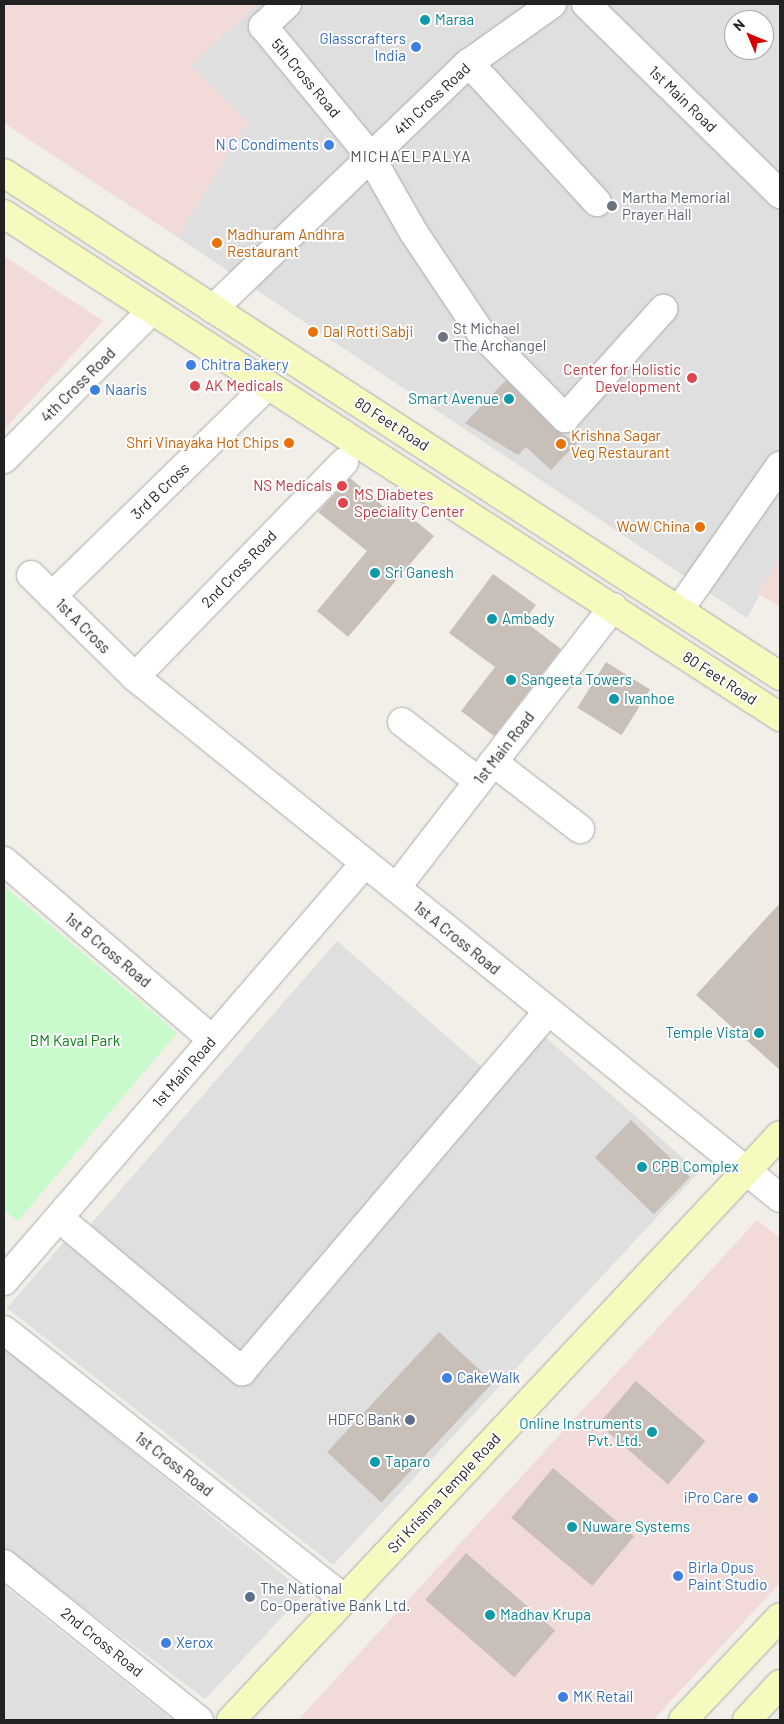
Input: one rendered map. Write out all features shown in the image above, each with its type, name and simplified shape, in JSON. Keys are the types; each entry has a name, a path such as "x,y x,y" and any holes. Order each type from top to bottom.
{"main road":[{"name":"80 Feet Road","path":"4,173 780,676"},
{"name":"80 Feet Road","path":"4,214 780,717"},
{"name":"Sri Krishna Temple Road","path":"231,1720 780,1134"},
{"path":"683,1720 780,1617"},
{"path":"747,1720 780,1684"}],"street":[{"name":"5th Cross Road","path":"287,4 263,26 370,156"},
{"name":"4th Cross Road","path":"213,309 370,156 469,63 552,4"},
{"name":"1st Main Road","path":"586,4 780,194"},
{"path":"469,63 597,202"},
{"path":"370,156 414,233 481,333 565,418 663,309"},
{"name":"4th Cross Road","path":"4,459 152,310"},
{"name":"3rd B Cross","path":"52,596 267,386"},
{"name":"2nd Cross Road","path":"135,677 344,462"},
{"path":"679,610 780,466"},
{"name":"1st A Cross","path":"31,575 135,677"},
{"name":"1st Main Road","path":"396,888 613,607"},
{"name":"1st A Cross Road","path":"135,677 780,1198"},
{"path":"402,722 580,829"},
{"name":"1st B Cross Road","path":"4,861 212,1039"},
{"name":"1st Main Road","path":"4,1281 365,863"},
{"path":"58,1218 242,1371 548,1011"},
{"name":"1st Cross Road","path":"4,1330 345,1599"},
{"name":"2nd Cross Road","path":"4,1564 199,1720"}],"shaded area":[{"path":"4,4 256,4 191,65 248,122 177,237 4,123"},
{"path":"256,4 780,4 780,558 747,618 177,237 248,122 191,65"},
{"path":"4,256 103,321 4,430"},
{"path":"780,558 780,607 757,593"},
{"path":"337,941 488,1072 233,1365 82,1234"},
{"path":"544,1036 699,1172 333,1565 7,1308 64,1242 240,1380"},
{"path":"757,1220 780,1238 780,1583 653,1720 298,1720"},
{"path":"4,1346 305,1593 205,1699 4,1548"},
{"path":"4,1586 172,1720 4,1720"}],"green space":[{"name":"BM Kaval Park","path":"4,886 177,1033 18,1221 4,1210"}],"building":[{"name":"Smart Avenue","path":"506,380 554,429 577,443 551,470 526,447 518,455 465,423"},
{"name":"Sri Ganesh","path":"350,478 396,517 402,510 434,536 348,637 317,611 367,551 318,512"},
{"path":"493,574 536,605 524,621 561,649 494,736 461,711 495,667 449,633"},
{"name":"Ivanhoe","path":"606,662 650,690 621,735 577,708"},
{"name":"Temple Vista","path":"780,903 780,1070 696,995"},
{"name":"CPB Complex","path":"631,1120 690,1177 654,1214 595,1157"},
{"path":"439,1332 493,1382 381,1502 327,1452"},
{"name":"Online Instruments Pvt. Ltd.","path":"636,1381 705,1441 668,1484 599,1424"},
{"name":"Nuware Systems","path":"553,1468 634,1536 592,1586 511,1518"},
{"name":"Madhav Krupa","path":"466,1553 555,1630 514,1677 425,1600"}],"place":[{"name":"Maraa","path":"425,20"},
{"name":"Glasscrafters India","path":"416,47"},
{"name":"N C Condiments","path":"329,145"},
{"name":"Martha Memorial Prayer Hall","path":"612,206"},
{"name":"Madhuram Andhra Restaurant","path":"217,243"},
{"name":"Dal Rotti Sabji","path":"313,332"},
{"name":"St Michael The Archangel","path":"443,337"},
{"name":"Chitra Bakery","path":"191,365"},
{"name":"Center for Holistic Development","path":"692,378"},
{"name":"AK Medicals","path":"195,386"},
{"name":"Naaris","path":"95,390"},
{"name":"Smart Avenue","path":"509,399"},
{"name":"Shri Vinayaka Hot Chips","path":"289,443"},
{"name":"Krishna Sagar Veg Restaurant","path":"561,444"},
{"name":"NS Medicals","path":"342,486"},
{"name":"MS Diabetes Speciality Center","path":"343,503"},
{"name":"WoW China","path":"700,527"},
{"name":"Sri Ganesh","path":"375,573"},
{"name":"Ambady","path":"492,619"},
{"name":"Sangeeta Towers","path":"511,680"},
{"name":"Ivanhoe","path":"614,699"},
{"name":"Temple Vista","path":"759,1033"},
{"name":"CPB Complex","path":"642,1167"},
{"name":"CakeWalk","path":"447,1378"},
{"name":"HDFC Bank","path":"410,1420"},
{"name":"Online Instruments Pvt. Ltd.","path":"652,1432"},
{"name":"Taparo","path":"375,1462"},
{"name":"iPro Care","path":"753,1498"},
{"name":"Nuware Systems","path":"572,1527"},
{"name":"Birla Opus Paint Studio","path":"678,1576"},
{"name":"The National Co-Operative Bank Ltd.","path":"250,1597"},
{"name":"Madhav Krupa","path":"490,1615"},
{"name":"Xerox","path":"166,1643"},
{"name":"MK Retail","path":"563,1697"}],"district":[{"name":"MICHAELPALYA","path":"411,156"}]}
